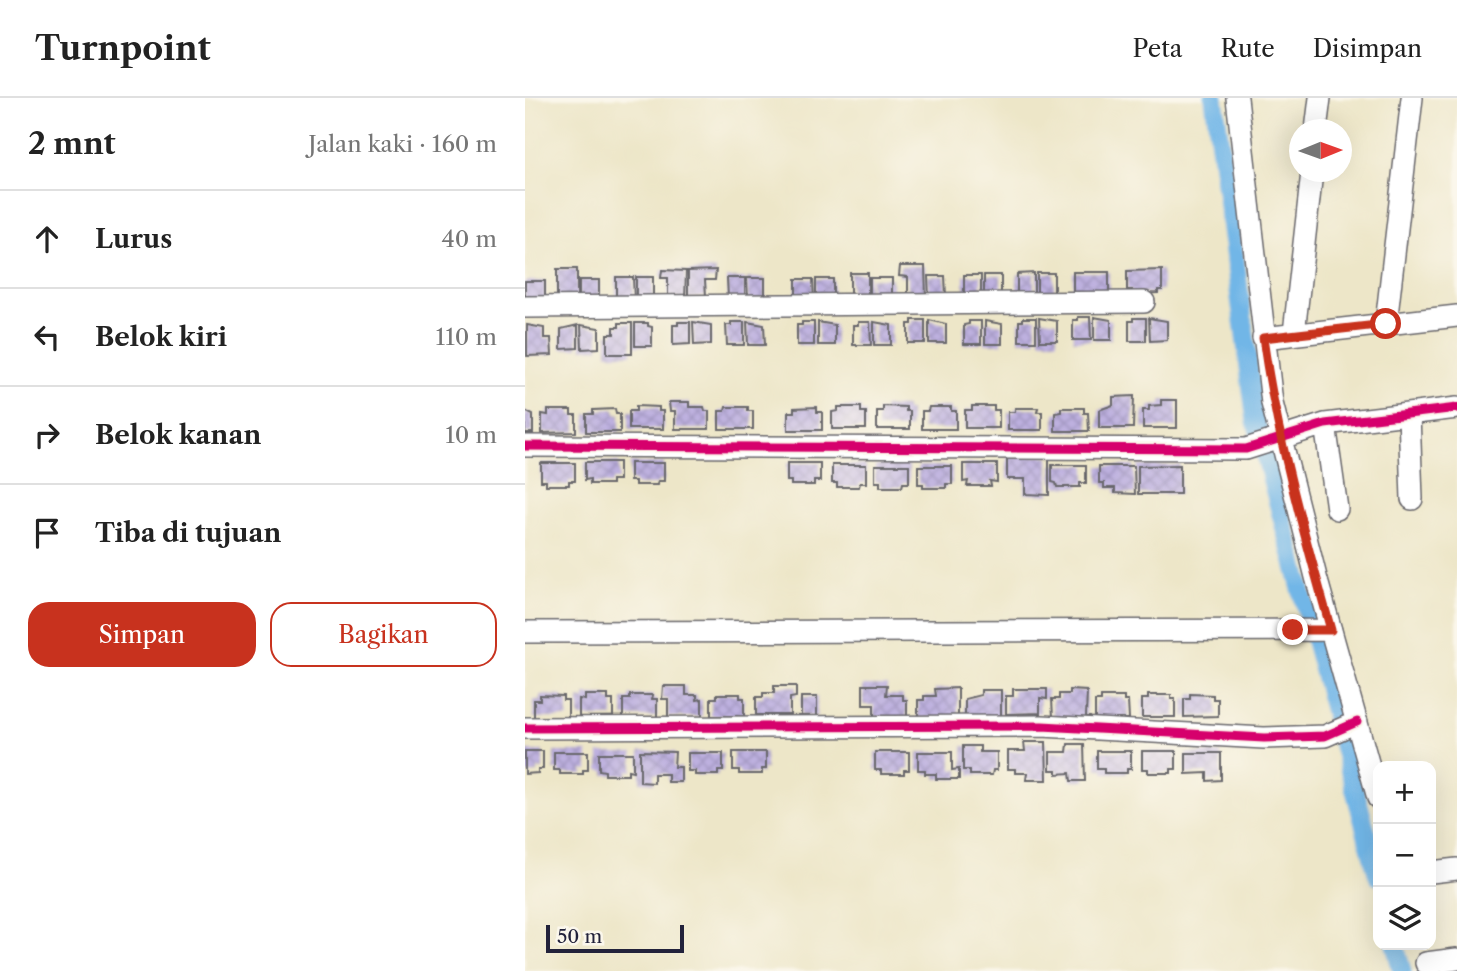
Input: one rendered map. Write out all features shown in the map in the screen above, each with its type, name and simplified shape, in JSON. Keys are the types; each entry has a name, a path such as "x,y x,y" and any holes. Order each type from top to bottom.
{"street":[{"path":"1237,98 1263,338 1279,438 1373,780"},
{"path":"1317,119 1320,98"},
{"path":"1386,324 1412,98"},
{"path":"1294,333 1311,182"},
{"path":"525,307 1144,302"},
{"path":"1263,338 1457,316"},
{"path":"525,446 1246,449 1325,424 1457,408"},
{"path":"1409,414 1412,499"},
{"path":"1325,424 1337,509"},
{"path":"525,632 1330,630"},
{"path":"525,728 1042,726 1264,738 1325,736 1356,722"},
{"path":"1436,871 1457,869"},
{"path":"1425,959 1457,959"}],"building":[{"path":"900,266 925,266 926,299 908,296 908,277 899,276"},
{"path":"557,269 577,269 577,299 557,299"},
{"path":"662,270 686,271 685,299 668,296 668,278 661,278"},
{"path":"716,270 715,280 705,280 706,296 688,299 688,271"},
{"path":"1162,270 1162,290 1158,290 1158,293 1132,294 1132,290 1127,290 1127,271"},
{"path":"1073,272 1109,272 1109,292 1104,292 1104,295 1078,295 1078,292 1073,292"},
{"path":"850,273 868,273 868,301 850,298"},
{"path":"1034,273 1034,296 1017,293 1017,274"},
{"path":"1037,273 1054,273 1054,293 1037,296"},
{"path":"964,275 981,275 981,298 964,295"},
{"path":"984,275 1001,275 1001,295 984,298"},
{"path":"928,276 945,276 946,296 929,299"},
{"path":"616,277 633,277 634,300 616,297"},
{"path":"636,277 653,277 653,297 636,300"},
{"path":"727,278 745,278 745,301 728,298"},
{"path":"747,278 765,278 765,298 748,301"},
{"path":"870,278 892,278 892,297 870,301"},
{"path":"796,279 813,279 814,302 796,299"},
{"path":"816,279 833,279 833,299 816,302"},
{"path":"579,280 599,280 599,299 579,299"},
{"path":"525,281 545,281 545,300 525,300"},
{"path":"1078,317 1090,317 1091,340 1073,340 1073,320 1078,320"},
{"path":"1094,317 1111,320 1111,340 1094,340"},
{"path":"1023,318 1036,318 1036,341 1019,341 1019,321 1023,321"},
{"path":"1039,318 1057,321 1057,341 1040,341"},
{"path":"1133,318 1146,318 1146,341 1129,341 1129,321 1133,321"},
{"path":"1149,318 1167,321 1167,340 1150,341"},
{"path":"912,320 925,320 925,343 908,343 908,324 912,324"},
{"path":"929,320 946,324 946,343 929,343"},
{"path":"969,321 981,321 981,344 964,344 964,325 969,324"},
{"path":"985,321 1002,324 1002,344 985,344"},
{"path":"678,322 690,322 690,344 673,345 673,325 678,325"},
{"path":"693,322 711,325 711,344 694,345"},
{"path":"731,322 744,322 744,345 727,345 726,325 731,325"},
{"path":"747,322 764,325 765,345 748,345"},
{"path":"802,322 814,322 814,345 797,345 797,325 802,325"},
{"path":"818,322 835,325 835,345 818,345"},
{"path":"858,322 870,322 871,345 853,345 853,325 858,325"},
{"path":"874,322 891,325 891,345 874,345"},
{"path":"619,323 632,323 632,354 607,354 607,334 614,334 614,327 619,327"},
{"path":"635,323 648,323 648,326 652,327 652,346 635,346"},
{"path":"527,325 544,328 544,338 551,338 552,355 527,356"},
{"path":"578,325 578,348 561,349 561,329"},
{"path":"581,325 599,328 599,348 582,349"},
{"path":"1134,396 1133,428 1099,428 1099,410 1113,405 1113,397"},
{"path":"1161,400 1177,400 1177,428 1143,428 1143,410 1149,410 1149,406 1161,405"},
{"path":"669,402 689,402 689,407 704,407 705,411 709,411 709,429 675,429 675,411 670,411"},
{"path":"636,406 659,407 659,411 663,411 663,429 629,429 629,411 636,411"},
{"path":"883,406 906,407 906,411 910,411 910,429 877,429 877,411 883,411"},
{"path":"972,406 994,406 994,410 999,410 999,428 965,428 965,410 972,410"},
{"path":"726,407 748,407 748,411 753,411 753,429 719,429 719,411 725,411"},
{"path":"817,407 817,412 822,412 822,430 788,430 788,412 794,412 794,408"},
{"path":"838,407 861,407 861,412 866,412 866,429 832,429 832,412 838,411"},
{"path":"929,407 951,407 951,411 956,411 956,429 922,429 922,411 928,411"},
{"path":"1015,408 1038,408 1037,412 1042,412 1042,430 1008,430 1008,412 1015,412"},
{"path":"1061,408 1084,408 1084,413 1088,413 1089,431 1055,431 1055,413 1061,412"},
{"path":"615,409 616,414 620,414 620,432 586,432 586,414 593,414 593,410"},
{"path":"548,410 571,410 571,415 576,415 576,432 542,433 542,414 548,415"},
{"path":"525,411 533,415 533,433 525,433"},
{"path":"1007,456 1049,456 1049,495 1025,494 1025,479 1007,479"},
{"path":"585,462 619,462 619,480 612,480 612,484 590,484 590,479 585,480"},
{"path":"541,463 575,463 575,481 569,481 569,485 546,485 546,481 541,481"},
{"path":"630,463 664,463 664,481 658,481 657,485 635,485 635,481 630,481"},
{"path":"787,463 820,463 820,481 814,481 814,485 791,485 791,481 787,481"},
{"path":"963,464 997,464 997,482 990,481 991,486 967,486 968,481 963,482"},
{"path":"832,465 866,465 866,483 860,483 859,487 837,487 837,483 832,483"},
{"path":"875,465 909,465 909,483 903,483 902,487 880,487 880,482 875,482"},
{"path":"1052,465 1086,465 1086,483 1080,483 1080,487 1057,487 1056,483 1052,482"},
{"path":"1180,465 1180,494 1138,494 1138,466"},
{"path":"918,466 952,466 952,484 946,484 946,488 923,488 923,484 918,484"},
{"path":"1099,466 1134,466 1135,494 1115,493 1115,488 1104,488 1104,483 1099,483"},
{"path":"863,685 887,685 886,695 903,695 903,700 907,700 907,718 874,717 874,705 863,705"},
{"path":"663,686 686,686 686,695 697,695 697,700 702,699 702,717 668,717 668,699 662,699"},
{"path":"774,686 796,686 796,697 790,698 790,715 756,715 756,697 763,697 763,693 774,693"},
{"path":"958,688 958,718 918,718 918,700 924,700 924,696 936,696 935,689"},
{"path":"1013,689 1047,689 1047,699 1040,698 1040,713 1006,714 1006,696 1013,696"},
{"path":"981,690 1001,690 1001,716 965,717 965,699 981,695"},
{"path":"1070,690 1087,691 1086,717 1090,717 1090,724 1069,725 1069,717 1053,717 1052,699 1059,699 1059,694 1070,694"},
{"path":"717,694 740,694 740,698 744,698 744,716 711,716 711,698 717,698"},
{"path":"1190,694 1213,695 1213,699 1218,699 1218,716 1184,717 1184,699 1190,699"},
{"path":"540,695 563,696 563,700 568,700 568,718 534,718 534,700 540,700"},
{"path":"585,695 608,695 608,700 613,700 613,717 579,717 579,699 585,700"},
{"path":"630,695 653,695 652,699 657,699 657,717 623,717 623,699 630,699"},
{"path":"1148,695 1171,695 1171,699 1175,699 1175,717 1142,717 1142,699 1148,699"},
{"path":"801,697 817,697 817,716 801,716"},
{"path":"1101,697 1124,697 1124,701 1128,701 1129,719 1095,719 1095,701 1101,701"},
{"path":"1024,742 1046,742 1047,780 1026,780 1027,773 1015,773 1015,769 1008,769 1008,751 1025,751"},
{"path":"1068,744 1084,744 1085,781 1071,781 1070,773 1057,774 1057,770 1050,770 1050,752 1067,752"},
{"path":"963,746 980,746 980,752 997,752 997,770 993,770 992,775 970,775 970,770 963,770"},
{"path":"525,751 543,751 543,769 538,769 538,773 525,774"},
{"path":"640,751 675,752 674,767 681,767 681,782 668,782 668,774 654,774 654,783 640,782"},
{"path":"1097,751 1131,751 1131,769 1127,769 1127,773 1104,773 1104,769 1097,769"},
{"path":"1142,751 1176,751 1176,769 1171,769 1171,773 1148,773 1148,769 1142,769"},
{"path":"554,752 588,752 588,770 583,770 583,774 560,774 560,770 554,770"},
{"path":"733,752 766,752 766,769 762,769 762,774 739,774 739,770 733,770"},
{"path":"875,752 909,752 909,770 904,770 904,774 881,774 881,770 875,770"},
{"path":"918,752 952,752 952,770 959,769 959,779 936,779 936,774 925,774 925,770 918,770"},
{"path":"599,753 633,753 633,771 628,770 628,775 605,775 605,771 599,770"},
{"path":"688,753 723,753 723,771 718,771 718,775 695,775 695,771 688,771"},
{"path":"1186,753 1221,753 1221,780 1207,781 1207,773 1186,774"}],"waterway":[{"path":"1214,98 1256,421 1373,857"},
{"path":"1396,950 1402,971"}],"cycle path":[{"path":"525,446 1246,449 1325,424 1457,408"},
{"path":"525,728 1042,726 1264,738 1325,736 1357,722"}],"route":[{"path":"1293,630 1331,630 1285,460 1272,403 1263,338 1386,324"}]}
